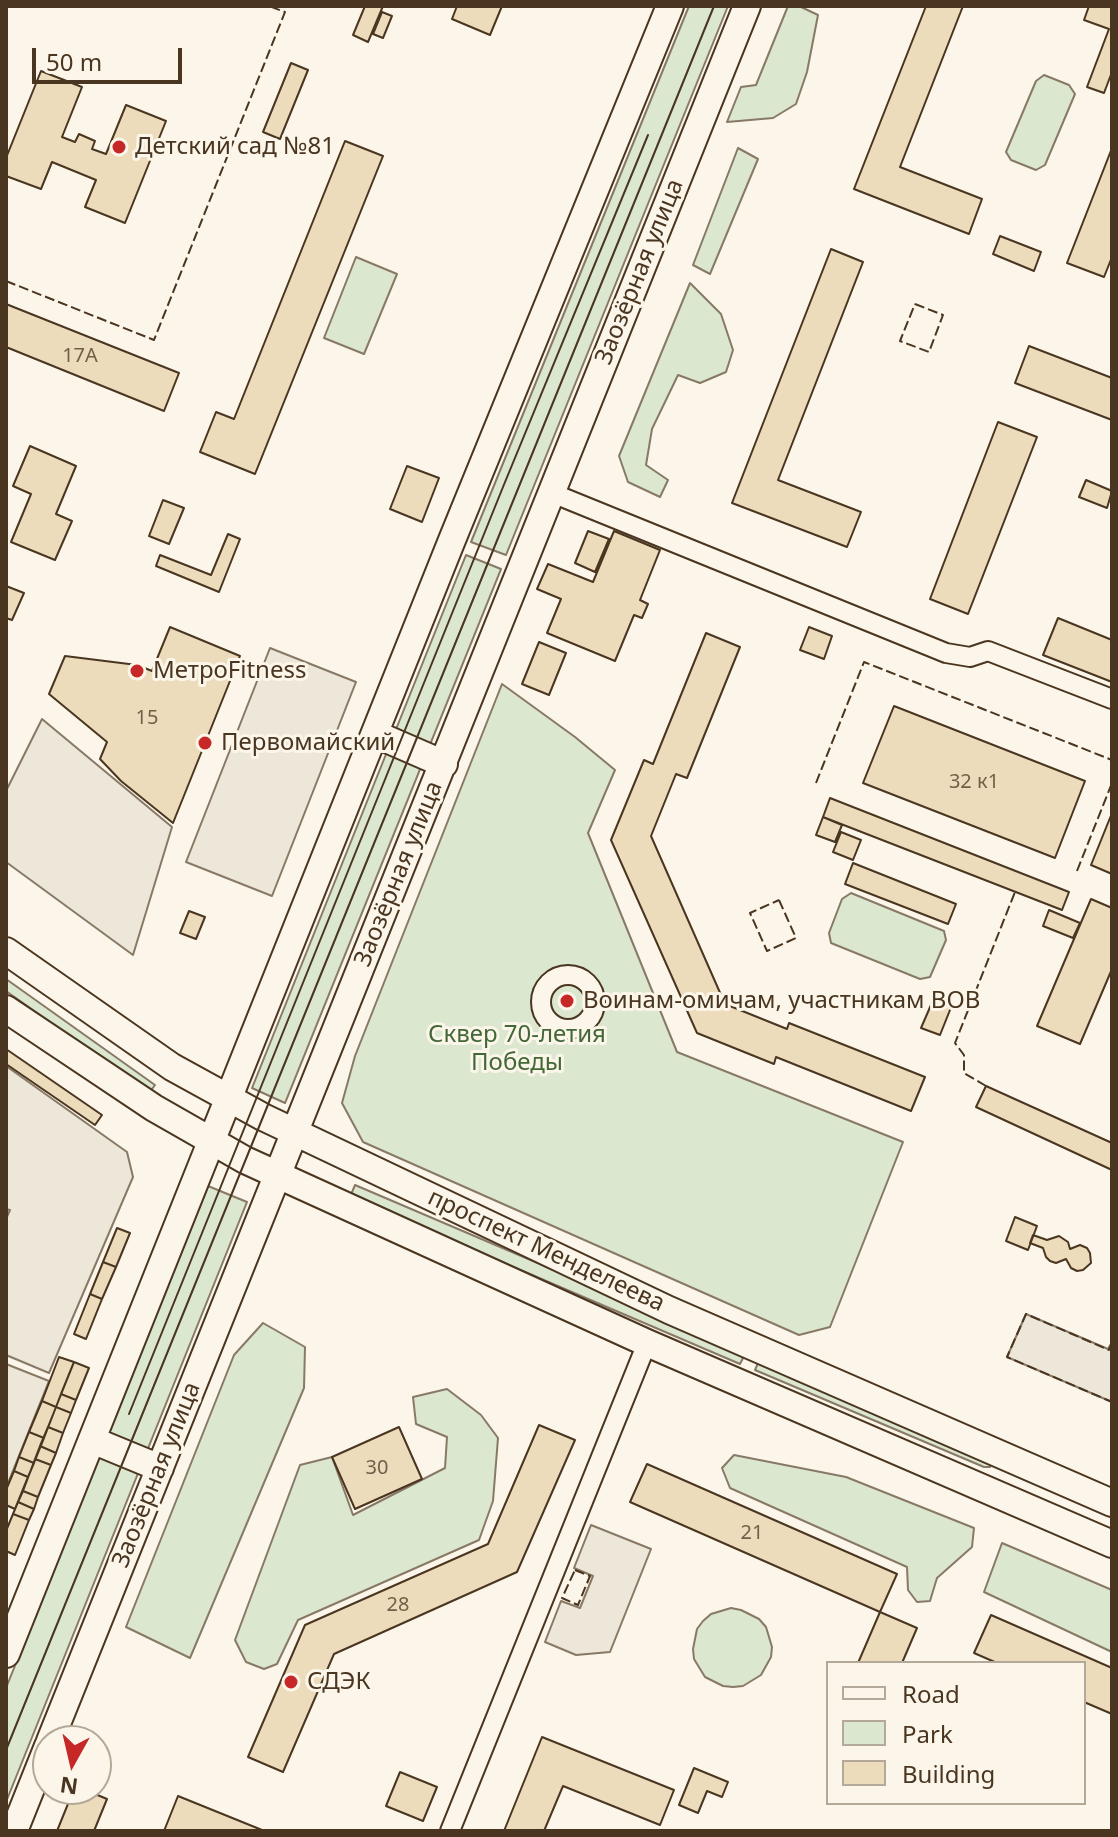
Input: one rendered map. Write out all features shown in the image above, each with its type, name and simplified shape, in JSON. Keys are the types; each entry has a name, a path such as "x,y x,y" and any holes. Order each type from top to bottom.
{"main road":[{"path":"6,1654 457,526 670,6"},
{"name":"Заозёрная улица","path":"57,1725 747,6"},
{"path":"375,734 444,764"},
{"name":"проспект Менделеева","path":"6,951 172,1067 295,1132 669,1310 1112,1503"},
{"name":"проспект Менделеева","path":"6,1009 154,1108 211,1142 278,1175 647,1343 1112,1544"},
{"path":"92,1440 160,1468"},
{"path":"1006,1498 1021,1464"},
{"name":"Заозёрная улица","path":"14,1831 32,1786"}],"street":[{"path":"552,493 946,653 970,657 988,651 1112,699"},
{"path":"450,1831 647,1343"}],"green space":[{"path":"689,6 728,6 506,555 471,542"},
{"path":"788,6 799,6 818,15 807,72 796,104 773,118 727,122 741,87 756,85"},
{"path":"1044,75 1069,85 1075,94 1045,165 1036,170 1011,160 1006,152 1036,81"},
{"path":"738,148 758,159 710,274 693,265"},
{"path":"356,257 397,274 364,354 324,338"},
{"path":"690,283 721,314 733,350 726,372 700,383 678,375 652,429 646,465 668,480 660,497 628,482 619,456"},
{"path":"466,555 501,569 285,1103 252,1088"},
{"name":"Сквер 70-летия Победы","path":"502,684 615,770 588,833 677,1052 903,1142 830,1327 799,1335 363,1142 342,1103 355,1056"},
{"path":"851,893 944,931 946,940 930,977 920,979 831,943 829,933 842,899"},
{"path":"6,979 155,1085 149,1093 6,991"},
{"path":"355,1185 746,1352 740,1364 350,1197"},
{"path":"208,1186 247,1202 37,1725 32,1725 32,1737 6,1802 6,1688"},
{"path":"263,1323 305,1347 304,1388 190,1658 126,1627 234,1355"},
{"path":"761,1356 992,1463 990,1467 984,1467 755,1370"},
{"path":"447,1389 481,1415 498,1438 493,1501 479,1540 298,1620 277,1664 264,1669 246,1662 235,1640 300,1465 332,1457 353,1515 445,1468 447,1437 416,1424 413,1397"},
{"path":"734,1455 846,1477 974,1528 972,1547 937,1578 930,1601 917,1602 908,1590 907,1567 730,1488 722,1468"},
{"path":"1002,1543 1112,1590 1112,1652 984,1592"},
{"path":"731,1608 759,1619 766,1627 772,1647 771,1657 761,1675 743,1686 733,1687 723,1686 705,1677 694,1659 693,1649 697,1629 703,1621 711,1614"}],"shaded area":[{"path":"270,648 356,682 272,896 186,862"},
{"path":"42,719 172,827 133,955 6,862 6,791"},
{"path":"6,1066 127,1152 133,1177 49,1373 6,1355 6,1219 10,1210 6,1209"},
{"path":"1026,1314 1108,1349 1112,1342 1112,1402 1007,1357"},
{"path":"6,1364 49,1381 6,1488"},
{"path":"591,1525 651,1549 610,1652 576,1655 545,1642 561,1601 580,1608 593,1576 574,1568"}],"building":[{"path":"365,6 383,6 368,42 353,35"},
{"path":"457,6 502,6 490,35 452,19"},
{"path":"926,6 963,6 900,167 982,199 969,234 854,189"},
{"path":"1089,6 1112,7 1112,72 1104,93 1087,87 1109,29 1084,20"},
{"path":"382,12 392,16 383,38 373,34"},
{"path":"291,63 308,70 280,139 263,132"},
{"path":"41,71 82,87 62,137 75,142 79,134 95,141 92,149 106,154 126,105 166,121 125,223 85,207 96,180 52,162 41,189 6,176 6,158"},
{"path":"345,141 383,156 255,474 200,452 216,412 234,419"},
{"path":"1112,148 1112,257 1104,277 1067,263"},
{"path":"1000,236 1041,252 1034,271 993,254"},
{"path":"831,249 863,262 778,480 861,512 847,547 732,503"},
{"path":"6,304 179,373 164,411 6,347"},
{"path":"1029,346 1112,378 1112,420 1015,383"},
{"path":"998,422 1037,437 968,614 930,599"},
{"path":"30,446 76,466 56,514 72,521 55,560 11,542 31,494 13,486"},
{"path":"407,466 439,478 422,522 390,509"},
{"path":"1086,480 1112,491 1107,508 1079,497"},
{"path":"163,500 184,508 169,544 149,536"},
{"path":"588,531 609,539 595,572 575,563"},
{"path":"614,531 660,550 640,600 648,604 642,618 634,615 615,661 547,633 561,599 537,589 548,564 593,582"},
{"path":"228,534 240,539 219,592 156,566 160,555 211,575"},
{"path":"6,586 24,593 12,620 6,618"},
{"path":"1058,618 1112,640 1112,682 1043,655"},
{"path":"170,627 240,656 173,823 121,781 100,759 107,742 49,694 65,656 137,665 152,671"},
{"path":"809,627 832,636 824,659 800,650"},
{"path":"706,633 740,647 687,778 676,774 651,836 725,1004 787,1029 789,1023 925,1077 911,1111 776,1057 774,1064 697,1033 611,840 644,760 653,764"},
{"path":"539,642 566,653 549,695 522,684"},
{"path":"894,706 1085,781 1055,858 863,783"},
{"path":"830,798 1069,892 1062,910 823,817"},
{"path":"1112,813 1112,874 1091,865"},
{"path":"823,817 842,825 835,842 816,835"},
{"path":"841,832 861,840 853,860 833,852"},
{"path":"853,863 956,904 948,924 845,884"},
{"path":"1091,899 1112,908 1112,969 1080,1044 1037,1026"},
{"path":"1049,910 1080,923 1073,938 1043,926"},
{"path":"189,911 205,917 196,939 180,933"},
{"path":"934,998 952,1005 940,1035 921,1028"},
{"path":"6,1049 102,1115 95,1125 6,1064"},
{"path":"986,1086 1112,1143 1112,1170 976,1107"},
{"path":"1015,1217 1037,1226 1028,1250 1006,1241"},
{"path":"117,1228 130,1233 116,1267 103,1262"},
{"path":"1033,1235 1047,1240 1059,1236 1068,1242 1070,1249 1080,1245 1087,1248 1091,1263 1077,1271 1066,1259 1056,1263 1050,1261 1043,1248 1030,1243"},
{"path":"103,1262 116,1267 102,1299 90,1294"},
{"path":"90,1294 102,1299 86,1339 74,1334"},
{"path":"59,1357 74,1362 56,1407 42,1401"},
{"path":"74,1362 89,1368 76,1400 61,1394"},
{"path":"61,1394 76,1400 71,1413 56,1407"},
{"path":"42,1401 56,1407 44,1438 29,1432"},
{"path":"56,1407 71,1413 63,1433 48,1427"},
{"path":"539,1425 575,1440 517,1572 334,1654 283,1772 248,1757 305,1625 488,1544"},
{"path":"48,1427 63,1433 56,1453 40,1446"},
{"path":"399,1427 422,1479 355,1509 332,1457"},
{"path":"29,1432 44,1438 34,1463 19,1457"},
{"path":"40,1446 56,1453 51,1465 35,1459"},
{"path":"19,1457 34,1463 28,1477 14,1471"},
{"path":"35,1459 51,1465 38,1497 23,1491"},
{"path":"647,1464 897,1574 880,1612 630,1502"},
{"path":"14,1471 28,1477 15,1509 6,1505 6,1490"},
{"path":"23,1491 38,1497 34,1509 18,1502"},
{"path":"18,1502 34,1509 29,1520 13,1514"},
{"path":"13,1514 29,1520 15,1555 6,1551 6,1531"},
{"path":"880,1612 917,1628 903,1661 859,1661"},
{"path":"991,1615 1112,1668 1112,1714 1086,1703 1086,1661 992,1661 974,1653"},
{"path":"542,1737 674,1790 660,1825 563,1786 544,1831 504,1831"},
{"path":"694,1768 728,1782 722,1797 707,1791 698,1813 679,1805"},
{"path":"400,1772 437,1787 423,1821 386,1806"},
{"path":"178,1796 262,1830 164,1831"},
{"path":"68,1805 105,1805 94,1831 57,1831"}],"tram line":[{"path":"6,1750 714,6"},
{"path":"129,1414 648,135"}],"fence":[{"path":"6,281 154,340 285,12 269,6"},
{"path":"915,304 943,315 929,352 900,341 915,304"},
{"path":"816,783 864,662 1112,760"},
{"path":"1077,871 1112,783"},
{"path":"986,1086 964,1073 964,1055 955,1043 1015,892"},
{"path":"779,900 796,938 767,951 750,913 779,900"},
{"path":"1112,1342 1109,1350 1026,1314 1007,1357 1112,1402"},
{"path":"575,1570 590,1576 578,1605 562,1598 575,1570"}],"place":[{"name":"Детский сад №81","path":"119,147"},
{"name":"МетроFitness","path":"137,671"},
{"name":"Первомайский","path":"205,743"},
{"name":"Воинам-омичам, участникам ВОВ","path":"567,1001"},
{"name":"СДЭК","path":"291,1682"}]}
